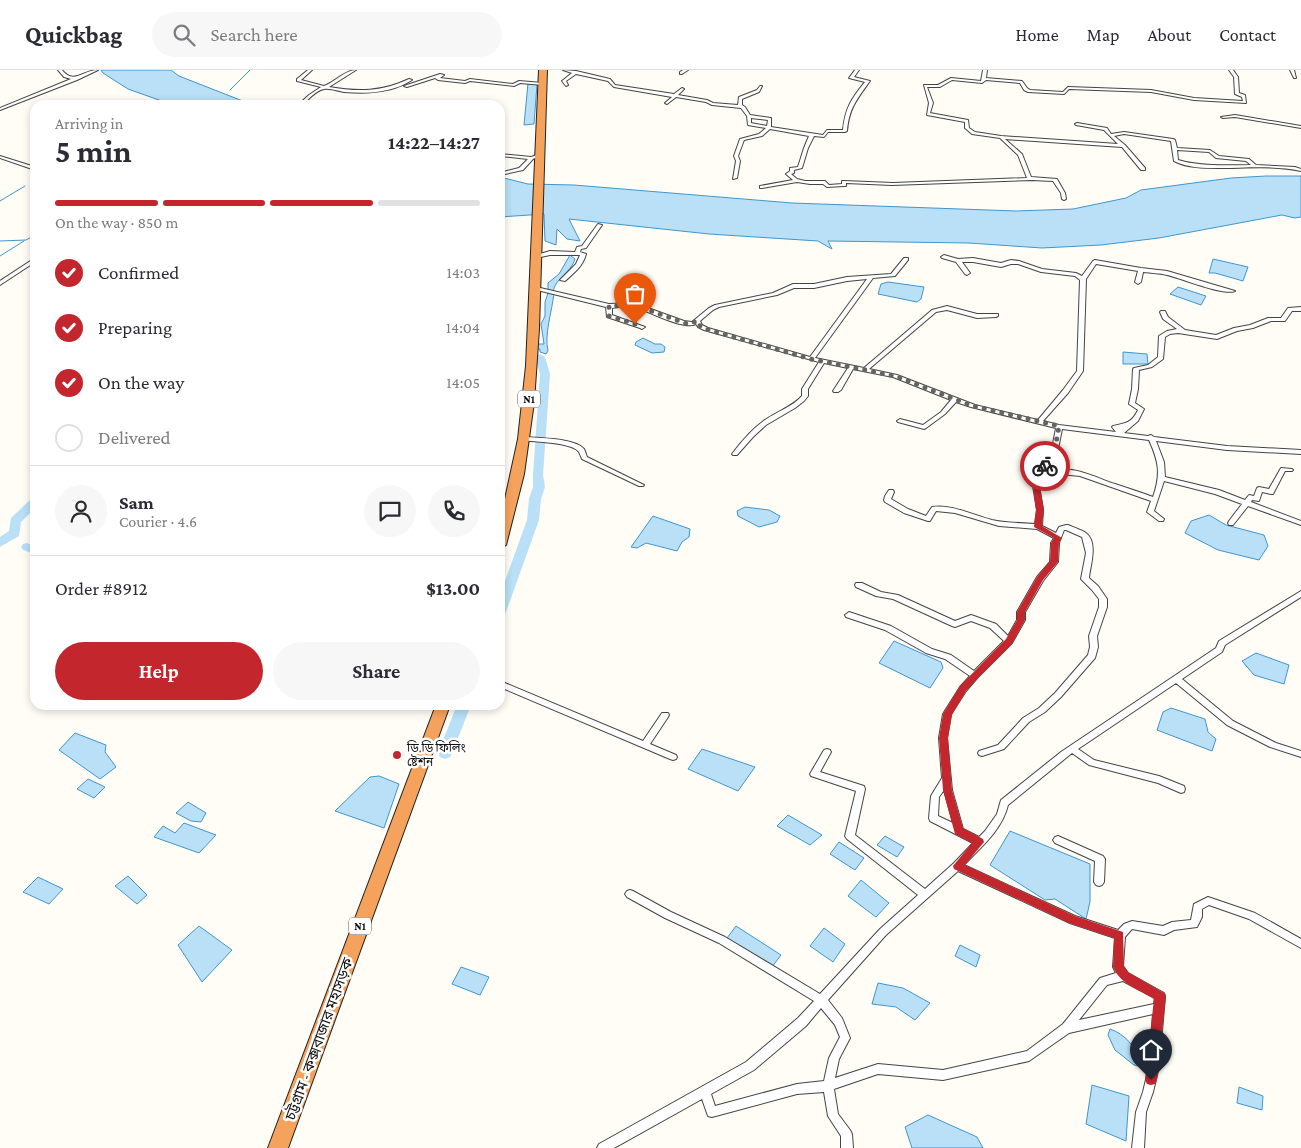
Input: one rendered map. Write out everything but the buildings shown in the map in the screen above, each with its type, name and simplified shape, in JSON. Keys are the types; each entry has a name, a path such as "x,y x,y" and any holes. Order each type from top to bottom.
{"highway":[{"name":"N1","path":"505,529 529,439 543,70"},
{"name":"চট্টগ্রাম - কক্সবাজার মহাসড়ক","path":"278,1148 441,710"}],"street":[{"path":"60,70 65,76 76,79"},
{"path":"0,109 96,70"},
{"path":"310,70 298,80 322,87 380,94 442,75 437,78 514,85 519,82 543,84"},
{"path":"306,100 322,87 329,86 354,70"},
{"path":"565,70 609,80 614,86 743,107"},
{"path":"585,74 593,70"},
{"path":"681,73 686,70"},
{"path":"761,87 758,91 740,98 740,105 749,116 749,124 824,136 827,130 845,131 845,117 850,103 868,81 851,78 857,70"},
{"path":"985,70 982,82 951,79 939,86 925,86 931,103 928,114 967,122 967,128 974,133 1000,137 1123,146"},
{"path":"984,78 1021,82 1025,89 1029,91 1064,94 1068,88 1143,90 1194,99 1245,102 1244,96 1237,94 1236,77 1231,70"},
{"path":"1292,70 1295,77"},
{"path":"566,85 564,81 576,72"},
{"path":"367,92 396,86 410,80"},
{"path":"668,104 682,89"},
{"path":"710,102 710,111"},
{"path":"749,116 770,119 770,128"},
{"path":"1223,117 1240,117 1301,127"},
{"path":"1077,124 1106,129 1143,170"},
{"path":"735,178 738,161 736,156 742,139 760,135 770,128"},
{"path":"1110,135 1124,133 1173,140 1176,161 1182,164 1254,165 1301,170"},
{"path":"796,181 788,174 792,172 792,169 800,168 812,135"},
{"path":"1000,137 1020,154 1029,178"},
{"path":"1175,149 1210,151 1218,157 1247,160 1254,165"},
{"path":"505,155 540,160"},
{"path":"0,157 30,167"},
{"path":"505,173 523,172 531,158"},
{"path":"762,187 796,181 825,182 827,186 844,185 844,182 892,184 956,183 1029,178 1055,180 1063,193 1064,199"},
{"path":"577,253 579,248 584,247 600,225"},
{"path":"536,252 543,254 583,254 582,259 563,280"},
{"path":"944,257 958,261 973,260 1001,265 1010,262 1019,263 1040,270 1076,276 1083,279"},
{"path":"536,289 609,306 634,305 688,324 698,321 717,306 775,294 793,286 814,286 872,276 893,275 906,259"},
{"path":"958,261 967,274"},
{"path":"1040,421 1080,371 1083,279 1095,262 1167,273 1219,289 1232,291"},
{"path":"0,284 30,263"},
{"path":"1138,282 1141,270"},
{"path":"811,359 872,276"},
{"path":"609,306 609,316 642,327"},
{"path":"866,369 934,310 947,308 977,316 996,315"},
{"path":"1120,434 1140,414 1141,409 1132,404 1136,389 1136,369 1150,366 1161,358 1162,336 1169,332 1184,332 1217,336 1236,329 1251,327 1270,319 1283,320 1290,309 1301,309"},
{"path":"1163,312 1164,318 1184,332"},
{"path":"698,321 700,326 714,332 823,362 895,376 973,406 1059,426 1227,448 1301,452"},
{"path":"735,454 769,420 800,402 805,396 805,389 823,362"},
{"path":"836,391 843,384 845,376 852,367"},
{"path":"900,421 924,427 943,414 956,399"},
{"path":"1038,527 1040,510 1036,486 1055,449 1059,426"},
{"path":"1151,437 1162,458 1163,478 1150,512 1161,519"},
{"path":"529,439 545,440 578,448 582,451 585,459 641,485"},
{"path":"1229,523 1236,509 1245,506 1251,497 1257,499 1259,489 1271,492 1283,469 1290,470"},
{"path":"1061,472 1073,471 1091,476 1108,485 1155,500"},
{"path":"1163,478 1218,492 1245,506 1301,523"},
{"path":"888,496 891,492 887,500 906,511 928,518 934,509 958,510 987,521 1038,527 1058,538"},
{"path":"958,831 948,790 943,738 948,714 963,689 1009,641 1021,620 1021,612 1040,579 1054,562 1055,543 1060,529 1066,527 1085,536 1089,544 1090,558 1085,579 1103,599 1104,607 1093,636 1094,647 1092,656 1058,695 1042,710 1026,720 1001,747 982,753"},
{"path":"860,585 879,594 895,597 955,624 971,618 992,626 1009,641"},
{"path":"603,1148 750,1066 802,1022 883,932 958,866 988,834 1000,816 1004,803 1072,749 1219,650 1222,642 1301,594"},
{"path":"849,615 888,628 929,651 948,657 975,675"},
{"path":"1177,679 1230,723 1273,745 1301,754"},
{"path":"505,686 673,757"},
{"path":"644,745 665,716"},
{"path":"1072,749 1092,764 1158,780 1181,790"},
{"path":"827,752 814,774 861,789 850,836 924,894"},
{"path":"947,778 935,796 933,818 979,842"},
{"path":"1058,840 1100,859 1099,882"},
{"path":"958,866 1073,920 1120,935"},
{"path":"630,894 668,915 722,940 821,1000 842,1025 845,1038 834,1058 828,1086 833,1116 846,1134 847,1148"},
{"path":"1138,1148 1141,1112 1154,1067 1160,996 1124,976 1118,967 1120,935 1126,927 1132,925 1164,931 1172,926 1194,924 1197,917 1196,907 1208,901 1252,916 1301,944"},
{"path":"705,1092 712,1112 797,1089 828,1086 878,1069 943,1075 1029,1056 1067,1028 1104,980 1124,976"},
{"path":"1067,1028 1159,1008"}],"water":[{"path":"101,70 171,70 179,76 240,100 159,100 128,89"},
{"path":"528,83 537,84 534,124 524,125"},
{"path":"1301,176 1301,217 1295,218 1282,215 1159,238 1101,245 1042,248 969,243 828,241 832,249 818,241 709,234 569,219 580,241 567,239 557,229 556,245 545,241 544,214 505,217 505,178 528,184 574,185 792,203 1016,211 1073,209 1126,198 1141,190 1231,178"},
{"path":"570,255 575,259 573,264 554,287 553,292 548,291 548,283 559,274"},
{"path":"1213,259 1248,267 1243,281 1209,273"},
{"path":"888,282 924,287 921,299 917,302 878,294 881,284"},
{"path":"1178,287 1206,296 1201,305 1170,294"},
{"path":"548,293 554,293 548,330 548,351 546,354 537,349 536,344 544,344 541,324 545,316 545,302"},
{"path":"643,338 655,344 661,344 665,347 664,352 652,353 635,345 636,342"},
{"path":"1123,352 1147,354 1148,364 1123,364"},
{"path":"745,507 769,510 780,516 777,522 759,527 738,516 737,511"},
{"path":"1209,515 1226,525 1264,535 1268,546 1259,560 1218,550 1185,533 1191,521"},
{"path":"653,516 690,529 689,537 682,542 677,551 646,543 637,548 631,547"},
{"path":"894,641 941,662 943,668 930,688 879,663"},
{"path":"1256,653 1289,665 1284,684 1254,675 1242,661"},
{"path":"1171,708 1205,719 1208,732 1216,739 1212,751 1157,730 1163,712"},
{"path":"75,733 106,745 105,752 116,767 100,779 59,750"},
{"path":"702,749 755,767 738,791 688,769"},
{"path":"379,776 399,784 384,828 335,811 370,777"},
{"path":"88,779 105,787 94,798 77,789"},
{"path":"188,802 206,813 201,822 191,821 176,813"},
{"path":"788,815 822,835 810,845 777,826"},
{"path":"184,823 216,835 199,853 154,837 163,826 175,833"},
{"path":"1010,831 1090,864 1090,902 1086,919 1055,899 1045,900 990,865"},
{"path":"885,836 904,847 897,857 877,845"},
{"path":"839,842 864,858 855,870 830,854"},
{"path":"128,876 147,895 137,904 115,886"},
{"path":"38,877 63,889 49,904 23,892"},
{"path":"861,880 889,903 876,917 848,896"},
{"path":"199,926 232,950 202,982 178,945"},
{"path":"736,926 781,955 772,967 727,938"},
{"path":"824,928 845,944 833,962 810,946"},
{"path":"960,945 980,955 976,967 955,956"},
{"path":"461,967 489,977 480,995 452,984"},
{"path":"878,983 903,988 930,1003 915,1020 896,1007 872,1004"},
{"path":"1110,1029 1120,1034 1133,1046 1140,1062 1138,1066 1115,1050 1108,1035"},
{"path":"1092,1085 1129,1096 1126,1141 1086,1124"},
{"path":"1239,1087 1263,1096 1262,1110 1237,1103"},
{"path":"928,1115 977,1137 983,1148 912,1148 905,1127"}],"waterway":[{"path":"230,90 250,70"},
{"path":"0,201 25,186"},
{"path":"0,241 26,240 30,238"},
{"path":"0,256 24,241"},
{"path":"505,598 533,520 535,499 539,487 538,475 545,374 540,357"},
{"path":"0,543 15,533 15,521 30,507"},
{"path":"445,753 462,710"}],"way so far":[{"path":"635,324 609,316 609,306 634,305 683,323 693,324 698,321 700,326 706,329 758,346 895,376 973,406 1059,426 1055,449 1045,466"}],"place":[{"name":"ডি.ডি ফিলিং ষ্টেশন","path":"397,755"}],"route":[{"path":"1045,466 1036,486 1040,510 1038,527 1058,538 1055,543 1054,562 1040,579 1021,612 1021,620 1009,641 963,689 948,714 943,738 948,790 952,808 958,831 979,842 958,866 1073,920 1120,935 1118,967 1124,976 1160,996 1154,1067 1151,1080"}]}
